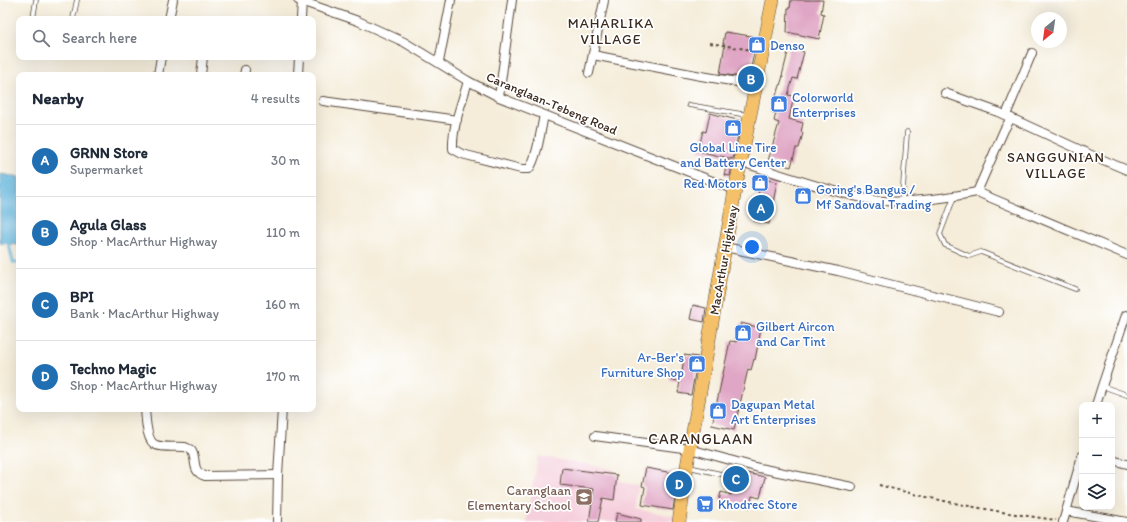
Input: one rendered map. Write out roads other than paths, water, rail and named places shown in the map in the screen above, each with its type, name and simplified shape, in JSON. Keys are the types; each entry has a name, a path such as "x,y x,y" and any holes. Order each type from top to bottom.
{"main road":[{"name":"MacArthur Highway","path":"679,522 687,466 735,190 773,0"}],"street":[{"path":"170,16 173,0"},
{"path":"301,0 301,16"},
{"name":"Caranglaan-Tebeng Road","path":"301,0 358,21 404,42 468,81 499,97 735,190"},
{"path":"439,62 451,0"},
{"path":"499,97 512,0"},
{"path":"589,73 604,1"},
{"path":"977,192 1004,130 1032,54"},
{"path":"593,55 756,85"},
{"path":"158,72 160,60"},
{"path":"202,72 204,60"},
{"path":"298,72 299,60"},
{"path":"468,81 453,140 454,149 462,154 521,169 529,169 534,158 544,115"},
{"path":"945,93 981,105 1127,170"},
{"path":"323,101 457,120"},
{"path":"741,162 854,196 882,201 913,201 977,192 1127,255"},
{"path":"725,247 838,271 999,312"},
{"path":"1097,402 1126,315"},
{"path":"145,412 148,435 152,443 158,445 185,447 192,454 195,467 201,475 278,475"},
{"path":"278,522 278,475 282,412"},
{"path":"595,436 690,449 759,468 852,487"},
{"path":"1115,461 1127,464"},
{"path":"1063,522 1079,466"},
{"path":"1066,511 1127,522"}],"lane":[{"path":"33,16 36,0"},
{"path":"74,16 77,0"},
{"path":"689,105 750,115"},
{"path":"902,201 907,132"},
{"path":"954,196 940,234 945,245 969,256 981,252 1075,289"},
{"path":"1102,386 1127,395"},
{"path":"687,466 730,476"}],"water":[{"path":"0,174 16,177 16,245 0,243"}],"waterway":[{"path":"8,240 13,262 16,262"}],"place":[{"name":"Denso","path":"757,45"},
{"name":"Agula Glass","path":"751,79"},
{"name":"Colorworld Enterprises","path":"779,104"},
{"name":"Global Line Tire and Battery Center","path":"733,128"},
{"name":"Red Motors","path":"760,183"},
{"name":"Goring's Bangus / Mf Sandoval Trading","path":"803,196"},
{"name":"GRNN Store","path":"761,208"},
{"name":"Gilbert Aircon and Car Tint","path":"743,333"},
{"name":"Ar-Ber's Furniture Shop","path":"697,364"},
{"name":"Dagupan Metal Art Enterprises","path":"718,411"},
{"name":"BPI","path":"736,479"},
{"name":"Techno Magic","path":"679,484"},
{"name":"Caranglaan Elementary School","path":"584,497"},
{"name":"Khodrec Store","path":"705,504"}],"district":[{"name":"MAHARLIKA VILLAGE","path":"611,32"},
{"name":"SANGGUNIAN VILLAGE","path":"1056,166"},
{"name":"CARANGLAAN","path":"701,439"}]}
